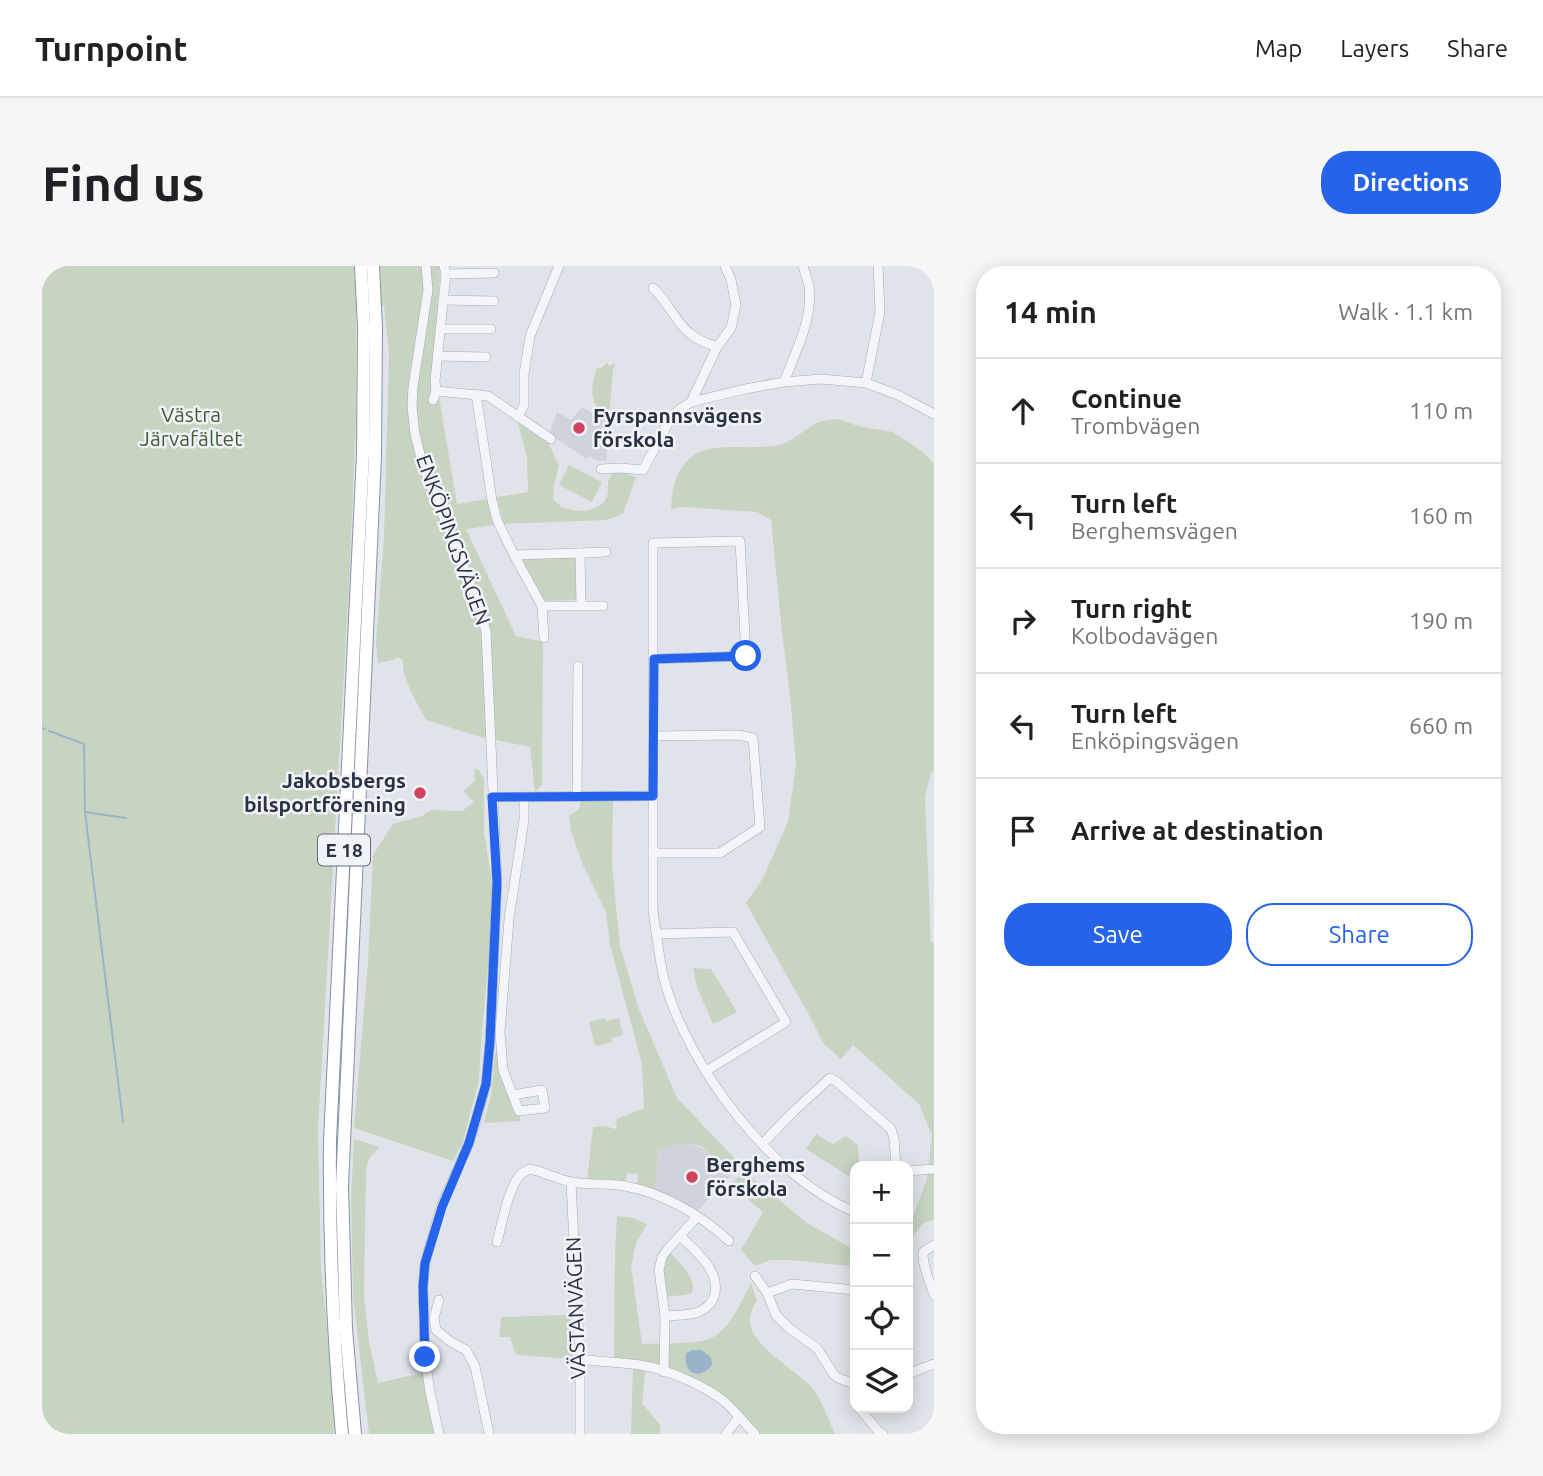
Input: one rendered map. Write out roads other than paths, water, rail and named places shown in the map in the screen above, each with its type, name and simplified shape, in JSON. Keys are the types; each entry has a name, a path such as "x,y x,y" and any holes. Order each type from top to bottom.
{"highway":[{"name":"E 18","path":"342,1434 331,1281 330,1140 363,454 364,340 361,266"},
{"name":"E 18","path":"355,1434 345,1317 342,1175 375,456 376,327 373,266"}],"street":[{"name":"ENKÖPINGSVÄGEN","path":"426,266 428,290 412,407 423,466 475,595 486,631 497,882 486,1084 469,1143 442,1207 425,1263 425,1357 439,1434"},
{"path":"518,417 524,405 524,374 530,336 559,266"},
{"path":"691,402 717,347 731,328 736,306 725,266"},
{"path":"784,382 803,335 808,308 809,287 803,266"},
{"path":"866,383 880,312 878,266"},
{"path":"494,273 445,270 435,395 488,396 551,439"},
{"path":"653,288 691,335 717,347"},
{"path":"443,300 494,301"},
{"path":"440,329 491,329"},
{"path":"437,356 486,357"},
{"path":"601,469 643,470 672,416 691,402 784,382 821,379 866,383 898,395 934,414"},
{"path":"476,394 497,520 542,606 544,638"},
{"path":"654,659 746,656 740,541 653,543 653,910 656,934 665,979 679,1020 694,1053 730,1107 762,1144 797,1176 850,1209"},
{"path":"514,555 606,552"},
{"path":"580,553 581,606"},
{"path":"542,606 603,606"},
{"path":"577,796 578,666"},
{"path":"653,736 738,735 753,738 760,827 720,853 653,853"},
{"path":"492,797 653,796"},
{"path":"513,1095 503,1070 500,1032 509,919 524,820 524,797"},
{"path":"656,934 733,932 786,1022 706,1071"},
{"path":"762,1144 831,1078 891,1129 896,1161"},
{"path":"497,1242 508,1202 521,1173 530,1169 571,1182 622,1186 652,1193 697,1217 729,1241"},
{"path":"913,1171 934,1169"},
{"name":"VÄSTANVÄGEN","path":"571,1182 580,1359 580,1434"},
{"path":"664,1372 665,1316 659,1270 662,1257 697,1217"},
{"path":"665,1316 696,1313 707,1308 715,1293 713,1275 708,1266 680,1236"},
{"path":"934,1245 923,1252 922,1261 934,1295"},
{"path":"755,1276 767,1293 776,1315 790,1329 817,1348 834,1375 850,1385"},
{"path":"767,1293 792,1284 850,1290"},
{"path":"439,1300 434,1318 436,1330 466,1350 475,1366 489,1434"},
{"path":"580,1359 640,1366 664,1372 706,1390 724,1402 755,1434"},
{"path":"913,1371 934,1364"},
{"path":"863,1413 883,1434"},
{"path":"726,1434 739,1417"}],"water":[{"path":"702,1350 711,1358 712,1365 702,1373 693,1373 687,1366 686,1353"}],"waterway":[{"path":"49,731 84,744 85,812 126,818"},
{"path":"85,812 123,1122"}],"place":[{"name":"Fyrspannsvägens förskola","path":"579,428"},
{"name":"Jakobsbergs bilsportförening","path":"420,793"},
{"name":"Berghems förskola","path":"692,1177"}],"park label":[{"name":"Västra Järvafältet","path":"191,427"}]}
